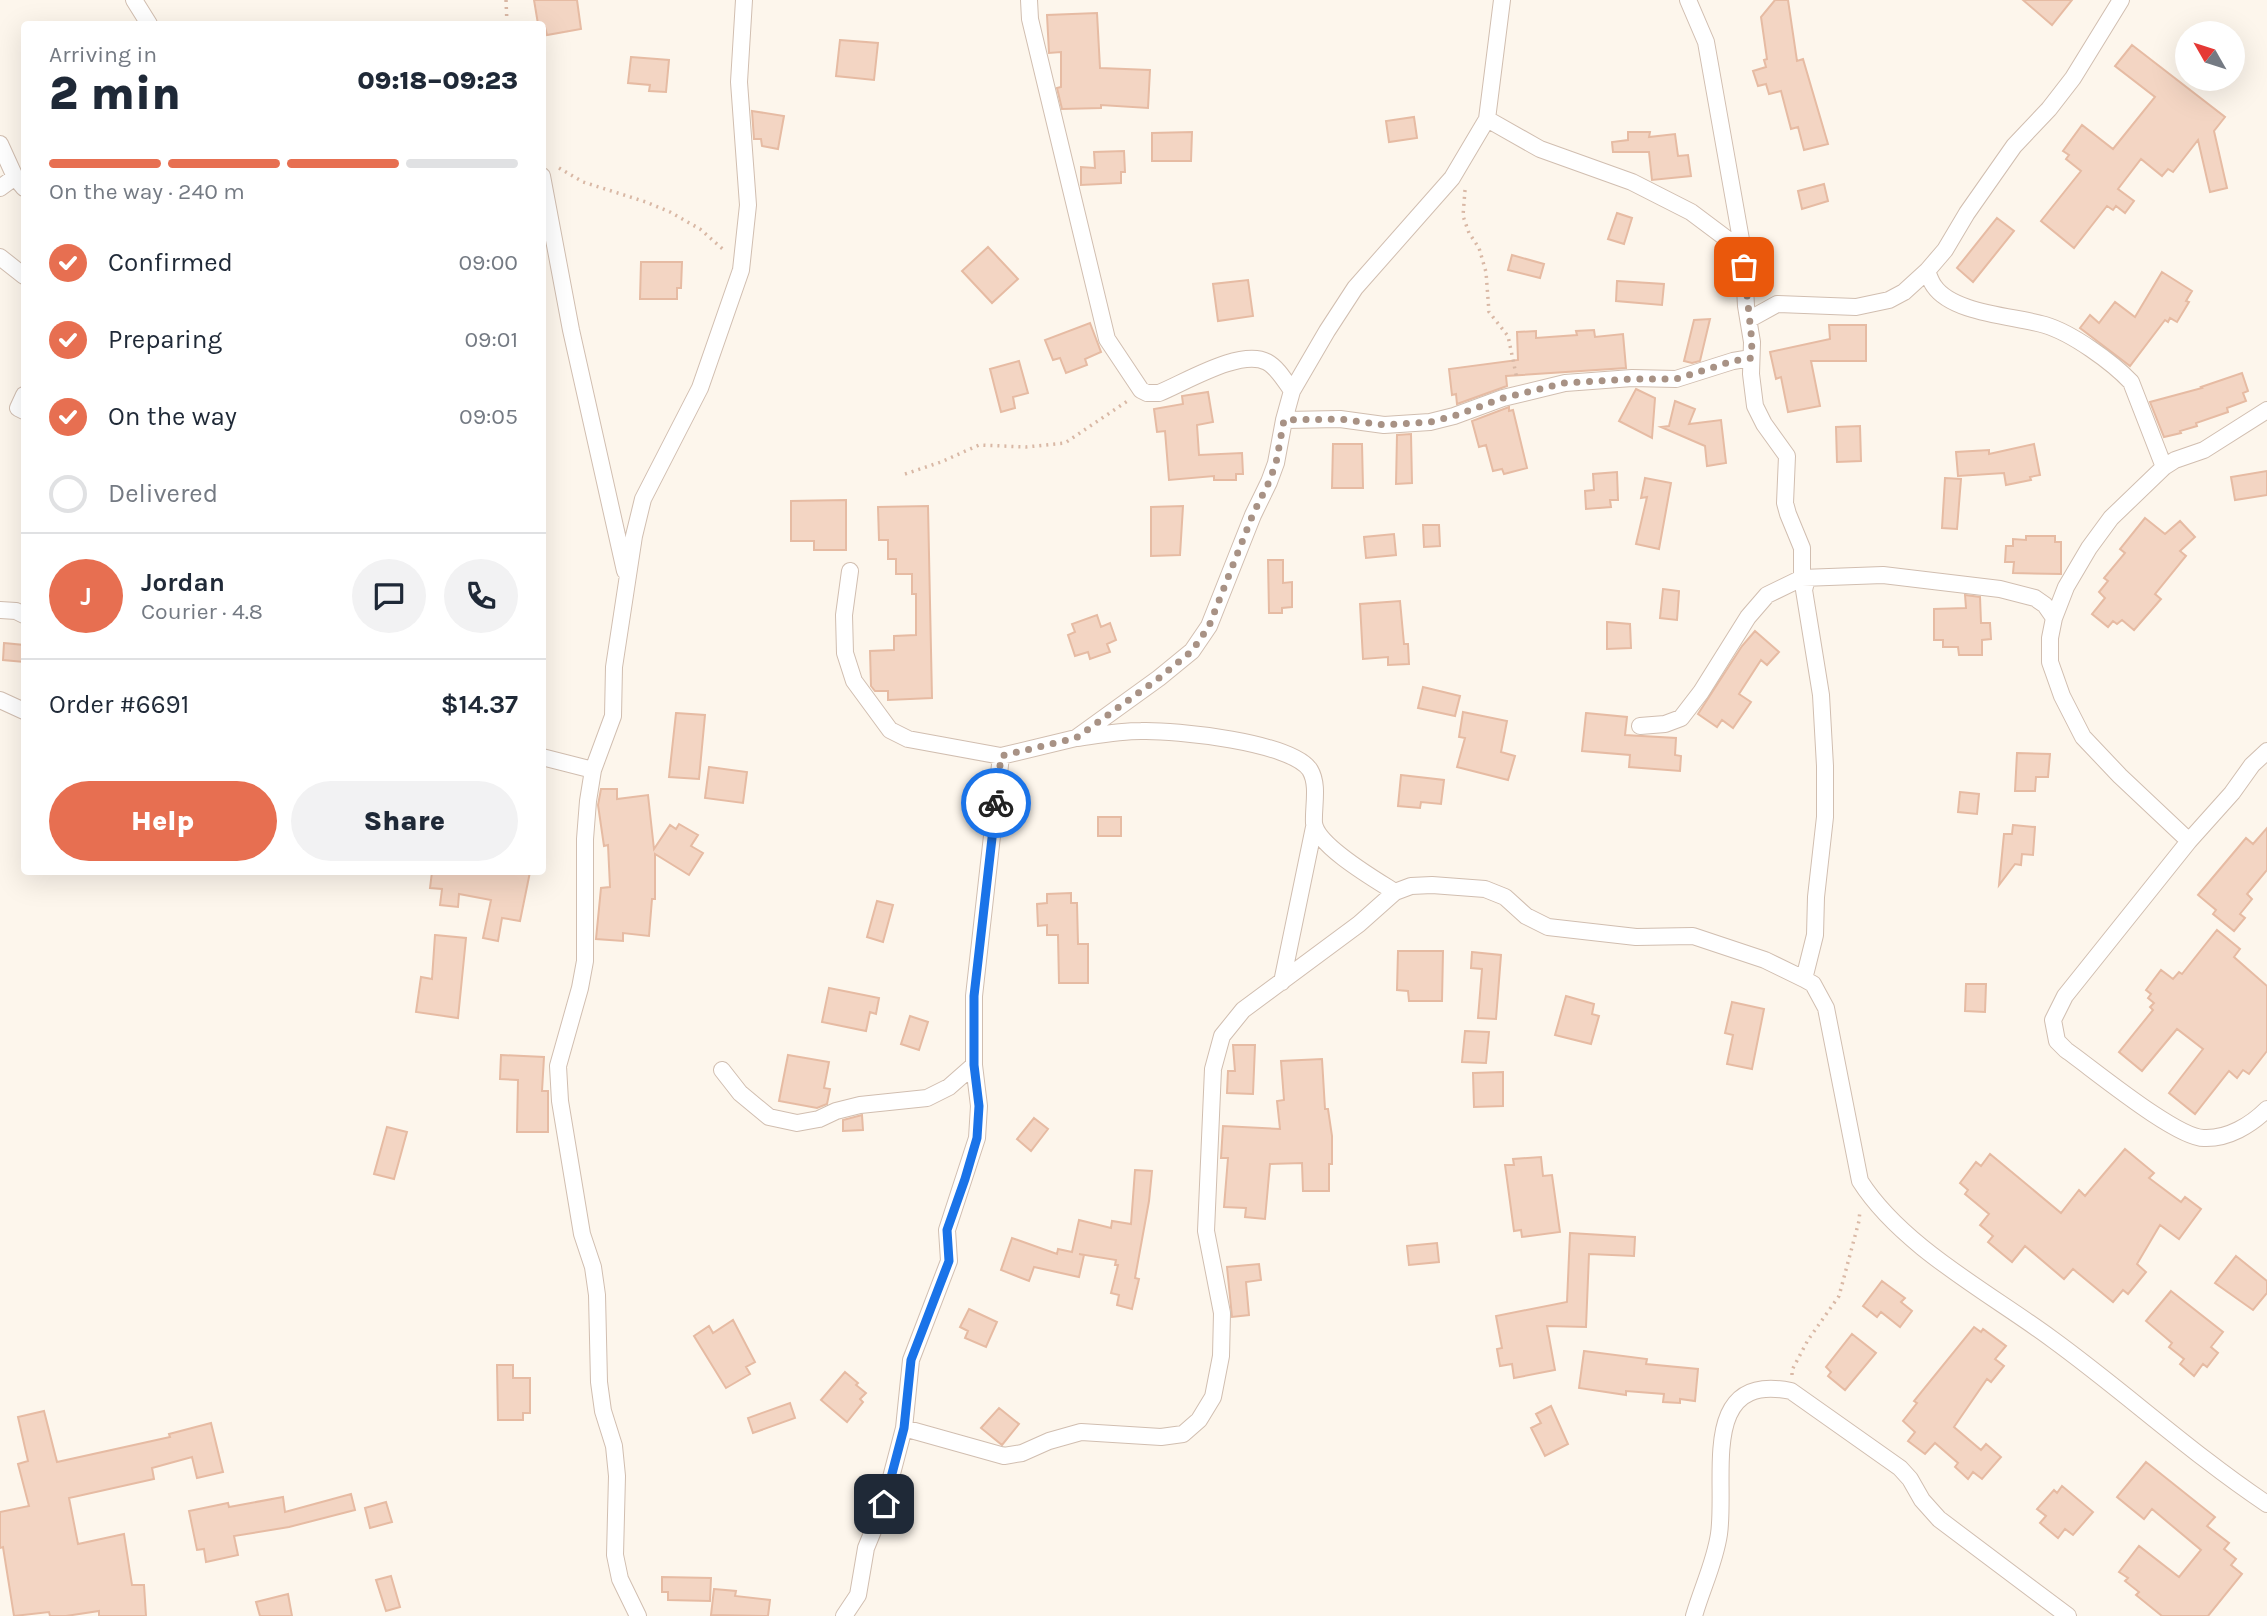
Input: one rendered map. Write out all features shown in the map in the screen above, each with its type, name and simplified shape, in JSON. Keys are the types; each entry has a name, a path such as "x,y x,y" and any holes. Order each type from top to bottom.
{"street":[{"path":"134,0 147,21"},
{"path":"638,1616 620,1578 615,1555 617,1476 614,1446 600,1392 597,1296 593,1267 582,1234 558,1066 585,961 585,839 593,770 612,716 614,667 643,499 700,388 741,270 748,205 739,82 744,0"},
{"path":"1029,0 1030,19 1107,339 1143,392 1160,393 1238,359 1252,357 1266,361 1275,368 1292,391"},
{"path":"1076,738 1192,651 1209,626 1248,525 1276,463 1292,391 1326,331 1355,288 1452,178 1487,119 1502,0"},
{"path":"1688,0 1706,42 1743,251 1755,405 1764,424 1787,456 1786,503 1802,548 1804,590 1821,695 1825,817 1816,897 1815,935 1804,979"},
{"path":"1750,319 1777,304 1856,307 1889,300 1904,292 1945,250 1967,212 2014,146 2049,109 2073,78 2120,0"},
{"path":"1487,119 1540,149 1632,182 1691,212 1743,251"},
{"path":"0,144 20,182 0,188"},
{"path":"546,175 571,330 627,580"},
{"path":"0,257 21,274"},
{"path":"1927,271 1934,286 1943,296 1956,303 2013,319 2047,325 2072,338 2120,371 2131,382 2164,467"},
{"path":"1284,420 1340,419 1384,425 1430,422 1519,394 1574,382 1676,379 1751,358"},
{"path":"2189,841 2082,737 2050,662 2053,618 2066,587 2111,518 2164,467 2175,460 2204,450 2267,410"},
{"path":"850,571 845,615 845,653 855,681 890,730 908,739 1001,756 1076,738 1137,731 1166,731 1258,745 1287,753 1302,761 1311,773 1314,827 1282,982"},
{"path":"1640,726 1665,724 1681,718 1701,692 1748,617 1767,595 1804,578 1883,575 2000,589 2035,598 2045,605 2053,618"},
{"path":"0,610 21,614"},
{"path":"0,700 21,710"},
{"path":"2267,751 2252,765 2232,793 2189,841 2065,996 2053,1020 2057,1041 2066,1051 2180,1131 2203,1139 2232,1133 2257,1119 2267,1109"},
{"path":"844,1616 858,1595 866,1548 884,1504 904,1428 911,1360 949,1261 947,1230 977,1138 979,1106 974,1065 974,996 1001,756"},
{"path":"546,758 593,770"},
{"path":"1314,827 1332,849 1395,892"},
{"path":"904,1428 1004,1456 1023,1453 1049,1441 1081,1432 1161,1437 1183,1434 1199,1420 1213,1397 1221,1356 1222,1313 1206,1231 1213,1069 1222,1036 1242,1010 1359,924 1395,892 1411,886 1432,885 1485,889 1505,897 1527,916 1548,927 1636,937 1693,936 1765,960 1813,984 1826,1008 1860,1181 1873,1202 1908,1234 1957,1272 2053,1339 2267,1504"},
{"path":"722,1070 740,1093 769,1117 797,1123 819,1119 860,1105 927,1098 949,1087 974,1065"},
{"path":"1694,1616 1713,1562 1719,1532 1723,1426 1731,1408 1742,1396 1753,1391 1774,1388 1791,1391 1900,1468 1939,1519 2068,1616"}],"path":[{"path":"506,0 507,21"},
{"path":"546,169 646,202 700,229 721,246 741,270"},
{"path":"1466,186 1462,209 1465,223 1479,248 1486,272 1489,313 1508,336 1511,345 1519,394"},
{"path":"905,474 979,445 1026,447 1065,443 1143,392"},
{"path":"1791,1391 1792,1370 1808,1340 1839,1296 1859,1221 1860,1181"}],"building":[{"path":"534,0 577,0 581,29 547,35 546,21 538,21"},
{"path":"1775,0 1788,0 1797,61 1803,59 1828,144 1804,150 1798,127 1791,129 1781,91 1769,94 1766,84 1758,86 1753,71 1766,67 1764,60 1767,59 1761,17"},
{"path":"2023,0 2072,0 2052,25"},
{"path":"1097,13 1100,68 1150,70 1148,108 1101,105 1101,108 1062,109 1057,88 1061,87 1061,52 1049,53 1047,15"},
{"path":"840,40 878,43 874,80 836,76"},
{"path":"2132,45 2175,78 2175,91 2191,91 2225,117 2214,131 2227,188 2210,192 2198,140 2173,172 2168,169 2162,176 2141,159 2118,189 2134,201 2125,213 2116,206 2113,210 2107,206 2074,248 2041,221 2081,171 2066,159 2069,155 2063,151 2082,125 2113,149 2155,97 2115,66"},
{"path":"631,57 669,60 666,92 649,91 650,85 628,83"},
{"path":"752,111 784,116 778,149 762,146 761,139 754,139"},
{"path":"1414,117 1417,138 1389,142 1386,121"},
{"path":"1192,132 1191,161 1152,161 1152,133"},
{"path":"1628,132 1650,132 1649,137 1675,134 1678,156 1688,155 1691,176 1652,180 1649,152 1613,152 1612,142 1628,140"},
{"path":"1124,151 1125,172 1121,172 1121,183 1081,185 1081,167 1095,168 1094,152"},
{"path":"1824,184 1828,201 1802,209 1798,191"},
{"path":"1617,213 1632,218 1624,244 1608,239"},
{"path":"1997,218 2014,231 1973,282 1957,268"},
{"path":"988,247 1018,279 992,303 962,271"},
{"path":"1512,255 1544,264 1540,278 1508,270"},
{"path":"641,262 682,262 681,288 677,288 677,299 640,299"},
{"path":"2162,272 2192,291 2186,301 2189,302 2177,322 2170,318 2168,322 2165,320 2130,366 2080,328 2090,315 2099,323 2115,302 2135,317"},
{"path":"1248,280 1253,316 1218,321 1213,284"},
{"path":"1617,281 1664,284 1662,305 1616,301"},
{"path":"1710,319 1700,361 1684,361 1694,320"},
{"path":"1090,323 1101,352 1085,359 1087,365 1066,373 1060,358 1053,360 1045,340"},
{"path":"1829,325 1866,325 1866,361 1811,361 1820,406 1788,412 1781,377 1776,379 1770,352 1830,339"},
{"path":"1594,330 1595,337 1623,334 1626,368 1506,376 1507,386 1457,404 1456,394 1452,395 1449,369 1518,360 1517,332 1536,331 1536,338 1577,335 1576,331"},
{"path":"1019,361 1028,393 1013,397 1015,408 1001,412 990,369"},
{"path":"2242,373 2248,391 2243,393 2246,401 2227,408 2228,412 2196,423 2197,426 2164,437 2150,402 2202,388"},
{"path":"1636,389 1655,398 1652,438 1619,421"},
{"path":"1208,392 1213,422 1197,425 1199,455 1242,453 1243,474 1236,474 1236,480 1214,480 1214,476 1169,480 1165,431 1157,432 1154,409 1183,404 1182,396"},
{"path":"1675,401 1695,409 1689,424 1721,420 1726,463 1707,466 1705,446 1661,427 1669,426"},
{"path":"1509,407 1509,411 1513,410 1527,468 1504,474 1502,469 1493,471 1486,445 1479,447 1472,421"},
{"path":"1860,426 1861,461 1837,462 1836,427"},
{"path":"1411,434 1412,483 1396,484 1397,435"},
{"path":"1333,444 1362,444 1363,488 1332,488"},
{"path":"2034,444 2040,475 2030,477 2031,480 2006,485 2004,473 1958,476 1956,452 1989,450 1989,454"},
{"path":"2267,471 2267,495 2235,500 2231,477"},
{"path":"1617,472 1618,500 1610,500 1611,507 1586,509 1585,491 1594,490 1593,474"},
{"path":"1645,478 1671,483 1659,549 1636,544 1647,497 1641,498"},
{"path":"1945,478 1961,479 1957,529 1942,528"},
{"path":"846,500 846,550 814,550 814,541 791,541 791,501"},
{"path":"928,506 932,698 888,700 888,691 875,691 871,686 870,651 894,650 894,636 916,635 916,594 912,594 912,574 896,574 896,559 888,559 888,540 879,540 878,507"},
{"path":"1183,506 1180,555 1151,556 1151,507"},
{"path":"2145,518 2165,534 2180,521 2195,537 2180,551 2186,556 2155,594 2161,599 2134,630 2122,620 2117,624 2113,621 2108,627 2092,614 2105,598 2099,592 2108,581 2104,578 2125,553 2120,549"},
{"path":"1423,525 1439,525 1440,546 1424,547"},
{"path":"1394,534 1396,555 1366,558 1364,537"},
{"path":"2026,536 2055,536 2055,542 2061,542 2061,574 2013,573 2014,562 2005,562 2006,546 2013,546 2013,539 2026,540"},
{"path":"1268,560 1283,560 1283,583 1292,582 1292,607 1282,608 1282,613 1269,613"},
{"path":"1663,589 1679,591 1677,620 1660,618"},
{"path":"1965,595 1980,597 1981,623 1990,623 1991,639 1982,640 1982,655 1959,655 1958,647 1943,647 1943,640 1934,640 1934,609 1966,608"},
{"path":"1400,601 1404,644 1408,644 1409,664 1388,665 1388,657 1363,659 1360,604"},
{"path":"1097,615 1101,627 1110,623 1116,640 1107,644 1110,652 1090,659 1088,652 1075,656 1068,635 1075,632 1072,624"},
{"path":"1607,622 1630,624 1631,648 1607,649"},
{"path":"1755,631 1779,652 1767,665 1761,660 1739,694 1751,702 1733,728 1722,720 1717,727 1698,714 1742,646"},
{"path":"4,643 21,645 21,662 3,660"},
{"path":"1423,687 1460,696 1455,716 1418,708"},
{"path":"1463,712 1507,721 1501,752 1515,756 1508,780 1457,767 1465,738 1459,737"},
{"path":"676,713 705,715 699,779 669,777"},
{"path":"1586,713 1627,717 1625,735 1676,738 1675,755 1681,756 1680,771 1629,767 1630,755 1582,751"},
{"path":"2017,753 2050,754 2048,777 2036,777 2035,791 2015,791"},
{"path":"709,767 747,772 743,803 705,798"},
{"path":"1401,775 1444,780 1441,804 1421,802 1420,808 1398,806"},
{"path":"601,789 617,789 617,799 648,795 654,849 670,825 676,829 679,824 698,835 691,846 703,853 689,875 655,854 655,899 652,899 649,936 623,933 623,941 596,939 601,888 610,887 608,845 604,846 598,805"},
{"path":"1960,792 1979,794 1977,814 1958,812"},
{"path":"1098,817 1121,817 1121,836 1098,836"},
{"path":"2013,825 2035,827 2033,855 2022,854 2021,865 2015,864 1999,885 2004,834 2012,834"},
{"path":"2267,828 2267,870 2247,894 2252,899 2240,914 2245,918 2234,931 2213,914 2216,910 2198,895 2246,838 2253,844"},
{"path":"432,875 529,875 520,921 502,918 498,941 483,938 491,900 459,894 458,907 440,905 442,889 430,888"},
{"path":"1071,893 1071,903 1077,903 1078,944 1088,944 1088,983 1059,983 1058,935 1047,935 1047,925 1038,926 1037,904 1047,903 1047,894"},
{"path":"877,901 893,905 883,942 867,937"},
{"path":"2217,930 2240,949 2234,957 2267,986 2267,1051 2249,1074 2243,1070 2237,1078 2229,1071 2195,1114 2169,1093 2203,1049 2177,1029 2142,1071 2119,1052 2153,1010 2150,1007 2154,1003 2148,998 2151,994 2146,990 2161,970 2173,979 2179,972 2182,974"},
{"path":"435,935 466,938 458,1018 416,1012 421,977 432,979"},
{"path":"1398,951 1443,951 1442,1001 1409,1001 1408,991 1397,990"},
{"path":"1472,952 1501,955 1496,1019 1478,1018 1482,969 1471,968"},
{"path":"1966,984 1986,984 1985,1012 1965,1011"},
{"path":"829,988 879,998 876,1014 870,1012 866,1031 822,1022"},
{"path":"1566,996 1594,1004 1592,1014 1599,1016 1591,1044 1555,1035"},
{"path":"1732,1002 1764,1009 1752,1069 1727,1064 1733,1035 1725,1033"},
{"path":"910,1016 928,1022 919,1050 901,1044"},
{"path":"1465,1031 1489,1032 1486,1063 1462,1062"},
{"path":"1233,1045 1255,1045 1253,1094 1227,1093 1228,1071 1235,1071"},
{"path":"501,1055 544,1057 542,1091 548,1091 548,1132 517,1132 518,1080 500,1079"},
{"path":"788,1055 829,1062 824,1088 830,1089 827,1104 817,1108 779,1101"},
{"path":"1322,1059 1325,1109 1328,1109 1332,1136 1329,1191 1303,1191 1302,1163 1270,1164 1265,1219 1245,1217 1246,1208 1224,1207 1228,1158 1221,1158 1223,1126 1280,1129 1277,1101 1284,1100 1281,1061"},
{"path":"1503,1072 1503,1106 1474,1107 1473,1073"},
{"path":"862,1115 863,1130 843,1131 843,1120"},
{"path":"1034,1118 1048,1129 1031,1151 1017,1139"},
{"path":"387,1127 407,1132 394,1179 374,1174"},
{"path":"2125,1149 2154,1173 2149,1178 2181,1202 2185,1197 2201,1209 2179,1239 2160,1225 2137,1264 2146,1272 2128,1294 2123,1290 2113,1302 2073,1269 2064,1279 2025,1246 2012,1262 1988,1242 1993,1236 1980,1225 1989,1214 1965,1194 1968,1190 1960,1183 1976,1162 1981,1166 1990,1154 2061,1213 2079,1190 2085,1196"},
{"path":"1541,1157 1543,1176 1552,1175 1560,1232 1522,1237 1521,1230 1514,1231 1505,1165 1514,1165 1513,1159"},
{"path":"1135,1170 1152,1171 1135,1278 1139,1279 1132,1309 1117,1305 1119,1295 1111,1293 1118,1265 1115,1265 1116,1260 1079,1254 1084,1255 1079,1277 1034,1267 1029,1281 1001,1270 1012,1238 1057,1254 1058,1249 1072,1252 1079,1220 1111,1228 1112,1221 1131,1224"},
{"path":"1570,1233 1635,1237 1634,1256 1589,1254 1586,1327 1547,1326 1555,1370 1514,1378 1512,1364 1500,1366 1497,1349 1502,1348 1496,1316 1567,1302"},
{"path":"1437,1243 1439,1262 1409,1265 1407,1246"},
{"path":"2236,1256 2267,1281 2267,1293 2253,1310 2215,1283"},
{"path":"1259,1264 1261,1280 1246,1282 1249,1315 1232,1317 1227,1267"},
{"path":"1882,1281 1905,1298 1901,1302 1912,1311 1900,1327 1881,1312 1877,1317 1863,1306"},
{"path":"2171,1291 2223,1332 2211,1347 2218,1353 2207,1367 2203,1364 2194,1376 2180,1364 2184,1359 2169,1347 2172,1343 2146,1321"},
{"path":"969,1309 997,1322 986,1347 965,1338 968,1331 960,1327"},
{"path":"733,1320 755,1362 746,1367 750,1374 726,1388 694,1336 709,1326 713,1333"},
{"path":"1974,1327 1981,1332 1983,1329 2006,1346 1995,1359 2004,1366 1991,1382 1987,1379 1954,1427 1981,1450 1986,1444 2001,1457 1982,1479 1973,1472 1968,1479 1955,1467 1958,1463 1935,1443 1925,1454 1908,1441 1915,1432 1903,1421 1917,1403 1914,1401"},
{"path":"1852,1334 1876,1353 1845,1390 1828,1376 1831,1372 1826,1367"},
{"path":"1584,1351 1647,1359 1646,1364 1698,1369 1695,1401 1680,1399 1680,1403 1663,1402 1664,1394 1626,1391 1626,1395 1579,1388"},
{"path":"497,1365 513,1365 513,1378 530,1378 530,1413 523,1413 523,1420 498,1420"},
{"path":"845,1372 866,1393 860,1399 863,1402 847,1422 821,1400"},
{"path":"790,1403 795,1418 753,1433 748,1418"},
{"path":"1551,1406 1568,1444 1545,1456 1531,1428 1541,1423 1536,1414"},
{"path":"999,1408 1019,1424 1002,1445 981,1428"},
{"path":"44,1411 57,1462 170,1437 169,1434 211,1423 223,1472 197,1478 192,1457 152,1468 154,1479 69,1498 78,1544 124,1534 132,1585 144,1585 146,1616 99,1616 99,1611 66,1616 50,1616 49,1612 14,1616 3,1547 0,1548 0,1512 29,1506 18,1464 28,1461 18,1417"},
{"path":"2146,1462 2215,1517 2207,1526 2229,1543 2224,1549 2236,1559 2231,1565 2242,1574 2208,1616 2162,1616 2136,1595 2139,1592 2125,1581 2128,1578 2119,1572 2139,1546 2179,1577 2201,1550 2152,1509 2144,1519 2117,1497"},
{"path":"2062,1486 2093,1512 2073,1535 2065,1529 2058,1538 2040,1523 2046,1516 2037,1509 2054,1490 2057,1493"},
{"path":"351,1494 355,1510 289,1527 234,1536 238,1555 206,1562 204,1549 197,1550 189,1511 228,1503 229,1507 283,1497 285,1512"},
{"path":"386,1502 392,1522 370,1528 365,1508"},
{"path":"391,1576 400,1607 386,1611 376,1580"},
{"path":"662,1577 711,1578 710,1601 668,1600 668,1592 662,1592"},
{"path":"714,1589 736,1591 735,1596 770,1600 768,1616 711,1615"},
{"path":"288,1594 292,1616 260,1616 256,1602"}],"way so far":[{"path":"996,803 1001,756 1076,738 1192,651 1209,626 1235,557 1269,482 1276,463 1284,420 1340,419 1384,425 1430,422 1503,398 1564,383 1676,379 1751,358 1752,342 1746,306 1744,267"}],"route":[{"path":"884,1504 904,1428 911,1360 949,1261 947,1230 977,1138 979,1106 974,1065 974,996 996,803"}]}
